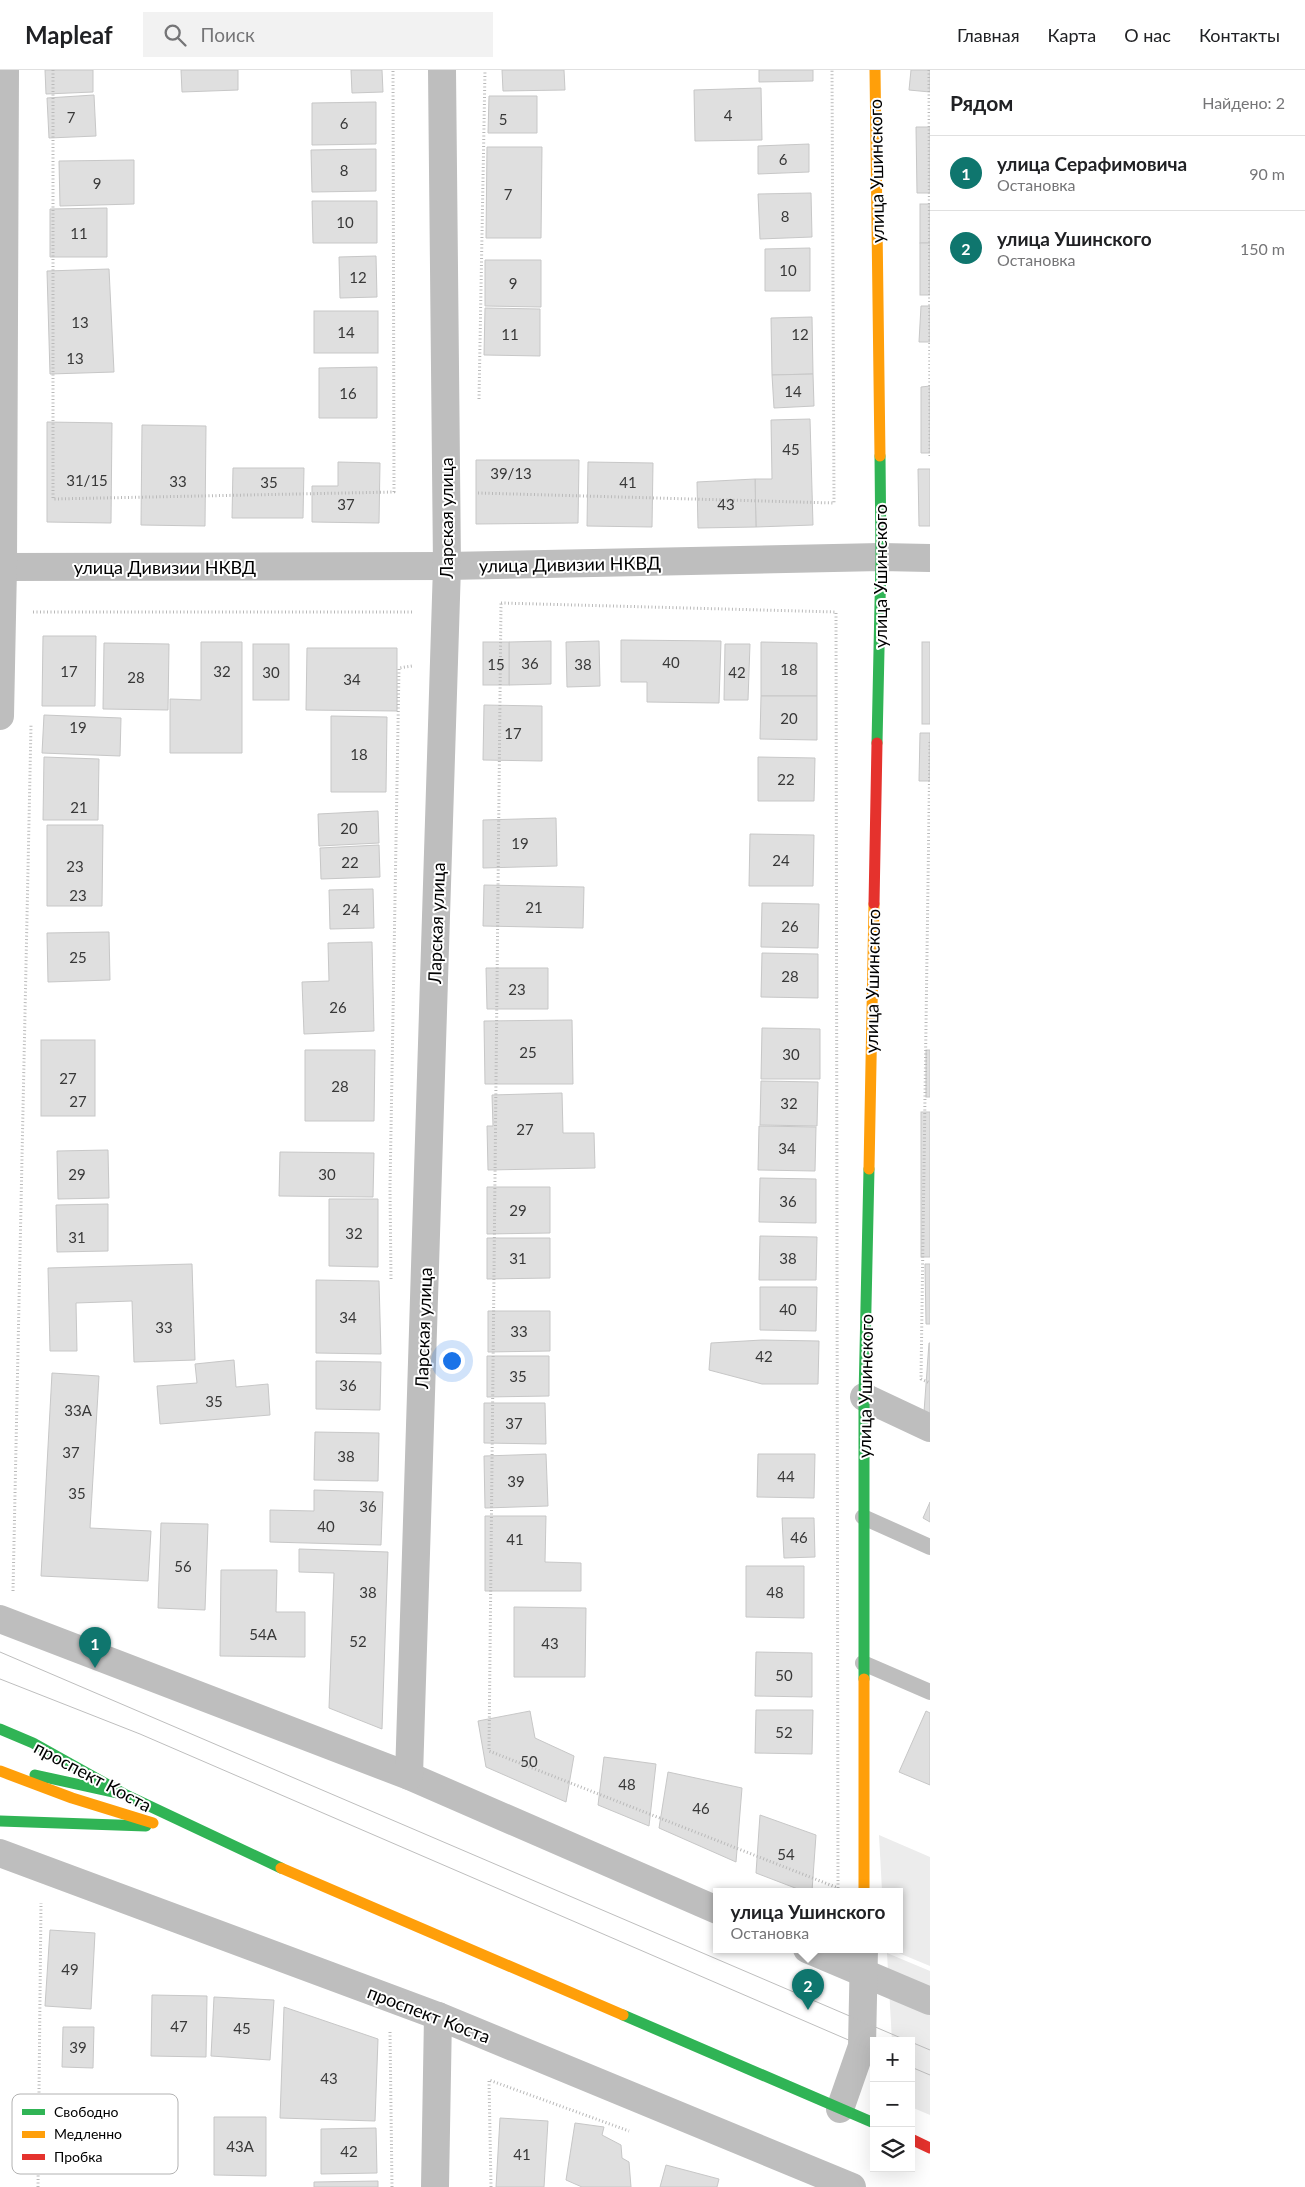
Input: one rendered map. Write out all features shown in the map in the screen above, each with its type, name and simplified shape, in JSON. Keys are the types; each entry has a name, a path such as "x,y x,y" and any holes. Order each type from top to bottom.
{"street":[{"path":"0,716 5,70"},
{"name":"Ларская улица","path":"409,1776 447,566 442,70"},
{"name":"улица Ушинского","path":"864,1888 864,1397 881,557 875,70"},
{"name":"улица Дивизии НКВД","path":"2,567 447,566 881,557 930,558"},
{"path":"864,1397 930,1428"},
{"path":"0,1618 409,1776 713,1908"},
{"name":"проспект Коста","path":"0,1729 33,1743 126,1795 240,1850 870,2121"},
{"path":"0,1770 126,1795"},
{"name":"проспект Коста","path":"0,1770 72,1798 240,1850"},
{"path":"0,1821 164,1827"},
{"name":"проспект Коста","path":"0,1853 438,2016 852,2187"},
{"path":"826,1953 864,1961 930,2001"},
{"path":"840,2109 862,2046 864,1961"},
{"path":"435,2187 438,2016"},
{"path":"915,2142 930,2148"}],"lane":[{"path":"863,1516 930,1547"},
{"path":"863,1663 930,1692"}],"path":[{"path":"53,70 53,499 394,492 393,70"},
{"path":"479,406 485,70"},
{"path":"478,485 478,495 834,503 832,70"},
{"path":"929,70 930,456"},
{"path":"501,603 836,612 838,1888 489,1751 501,603"},
{"path":"33,621 33,611 413,612 413,621"},
{"path":"391,1287 390,1178 399,668 412,666 412,657"},
{"path":"13,1595 31,720"},
{"path":"930,742 921,1379 930,1383"},
{"path":"39,2094 42,1898"},
{"path":"390,2027 392,2187"},
{"path":"491,2187 489,2080 630,2132"},
{"path":"38,2174 38,2187"}],"shaded area":[{"path":"879,1835 930,1857 930,1966 899,1953 903,1953 903,1888 882,1888"},
{"path":"887,1953 930,1971 930,2115 915,2109 915,2037 892,2037"}],"building":[{"path":"45,70 93,70 93,92 46,94"},
{"path":"181,70 238,70 238,90 182,92"},
{"path":"351,70 382,70 383,92 352,93"},
{"path":"502,70 564,70 565,90 503,91"},
{"path":"759,70 813,70 813,81 759,82"},
{"path":"911,70 930,70 930,92 909,90"},
{"path":"761,88 762,140 695,141 694,90"},
{"path":"94,95 96,136 49,138 47,98"},
{"path":"489,96 537,96 537,133 488,133"},
{"path":"376,102 376,144 312,145 312,103"},
{"path":"916,127 930,127 930,193 917,193"},
{"path":"809,144 809,172 758,174 758,146"},
{"path":"487,147 542,147 541,238 486,238"},
{"path":"376,149 376,191 312,192 311,150"},
{"path":"134,160 134,204 60,206 59,161"},
{"path":"811,193 812,237 760,239 758,194"},
{"path":"312,201 377,201 377,243 313,243"},
{"path":"920,204 930,204 930,243 920,243"},
{"path":"107,208 107,257 50,257 50,209"},
{"path":"920,243 930,243 930,295 920,295"},
{"path":"810,248 810,291 765,291 765,249"},
{"path":"376,256 377,297 340,298 339,257"},
{"path":"485,260 541,260 541,307 485,306"},
{"path":"109,269 114,372 50,374 47,271"},
{"path":"921,306 930,306 930,342 919,342"},
{"path":"485,308 540,309 540,356 484,355"},
{"path":"314,311 378,311 378,353 314,353"},
{"path":"812,317 813,374 772,375 771,318"},
{"path":"377,367 377,418 319,418 319,368"},
{"path":"813,374 814,406 774,408 772,375"},
{"path":"930,386 930,453 921,453 921,387"},
{"path":"810,419 813,525 756,527 755,479 772,479 771,420"},
{"path":"47,422 112,423 111,523 47,522"},
{"path":"142,425 206,426 205,526 141,525"},
{"path":"476,460 579,460 578,523 476,524"},
{"path":"338,462 380,463 379,523 312,522 312,486 338,486"},
{"path":"588,462 653,463 652,527 587,526"},
{"path":"233,468 304,468 303,518 232,518"},
{"path":"918,469 930,469 930,526 919,526"},
{"path":"755,479 756,527 698,528 697,482"},
{"path":"43,636 96,636 95,706 42,706"},
{"path":"621,640 721,641 719,703 647,702 647,682 621,682"},
{"path":"551,641 551,684 509,685 509,642"},
{"path":"599,641 600,686 567,687 566,642"},
{"path":"201,642 242,642 242,753 170,753 170,699 201,700"},
{"path":"483,642 509,642 509,685 483,685"},
{"path":"761,642 817,643 817,696 761,696"},
{"path":"922,642 930,642 930,724 922,724"},
{"path":"104,643 169,644 168,710 103,709"},
{"path":"253,644 289,644 289,700 253,700"},
{"path":"725,644 750,644 748,700 724,700"},
{"path":"307,648 397,648 397,711 306,710"},
{"path":"761,696 817,696 817,740 760,739"},
{"path":"484,705 542,706 542,761 483,760"},
{"path":"44,715 121,718 120,756 42,753"},
{"path":"331,716 387,717 386,792 331,792"},
{"path":"920,733 930,733 930,781 919,781"},
{"path":"44,757 99,759 98,820 43,820"},
{"path":"758,757 815,758 814,801 758,801"},
{"path":"378,811 379,843 319,846 318,814"},
{"path":"556,818 557,866 483,868 483,820"},
{"path":"47,825 103,825 102,906 47,906"},
{"path":"750,834 814,835 813,886 749,886"},
{"path":"379,845 380,877 321,879 320,848"},
{"path":"484,885 584,887 583,928 483,926"},
{"path":"373,889 374,928 330,929 329,890"},
{"path":"762,903 819,904 818,948 761,947"},
{"path":"109,932 110,980 48,982 47,933"},
{"path":"372,942 374,1031 304,1034 302,982 329,981 328,943"},
{"path":"762,953 818,954 818,998 761,997"},
{"path":"486,968 548,968 548,1009 487,1009"},
{"path":"572,1020 573,1084 485,1084 484,1021"},
{"path":"762,1028 820,1029 820,1079 761,1079"},
{"path":"41,1040 95,1040 95,1116 41,1116"},
{"path":"305,1050 375,1050 374,1121 305,1121"},
{"path":"926,1050 930,1050 930,1097 926,1097"},
{"path":"761,1081 818,1082 817,1126 760,1125"},
{"path":"562,1093 563,1133 594,1133 595,1168 488,1170 487,1126 493,1126 492,1095"},
{"path":"921,1112 930,1112 930,1257 921,1257"},
{"path":"759,1126 816,1127 815,1171 758,1170"},
{"path":"108,1150 109,1198 58,1199 57,1151"},
{"path":"280,1152 374,1153 373,1197 279,1196"},
{"path":"760,1178 816,1179 816,1223 759,1222"},
{"path":"487,1187 550,1187 550,1233 487,1234"},
{"path":"329,1199 378,1199 378,1267 329,1266"},
{"path":"108,1204 108,1251 57,1252 56,1205"},
{"path":"760,1236 817,1237 816,1280 759,1280"},
{"path":"487,1238 550,1238 550,1278 487,1279"},
{"path":"192,1264 195,1360 134,1362 132,1301 76,1303 77,1351 50,1351 48,1268"},
{"path":"925,1264 930,1264 930,1324 926,1324"},
{"path":"316,1280 379,1281 381,1354 316,1353"},
{"path":"760,1287 817,1287 816,1331 760,1330"},
{"path":"488,1311 550,1311 550,1351 488,1352"},
{"path":"762,1340 819,1341 818,1384 762,1384 709,1370 711,1343"},
{"path":"930,1343 930,1414 924,1412"},
{"path":"487,1356 549,1356 549,1396 487,1397"},
{"path":"234,1360 236,1387 268,1384 270,1415 160,1424 157,1386 197,1383 195,1364"},
{"path":"316,1361 381,1362 380,1410 316,1409"},
{"path":"52,1373 99,1376 90,1528 151,1531 148,1581 41,1576"},
{"path":"484,1403 545,1403 546,1444 484,1443"},
{"path":"315,1432 379,1433 378,1481 314,1480"},
{"path":"546,1454 548,1506 485,1508 484,1456"},
{"path":"758,1454 815,1454 814,1498 757,1497"},
{"path":"314,1490 383,1492 381,1545 270,1542 270,1510 314,1511"},
{"path":"930,1502 930,1522 923,1518"},
{"path":"485,1516 546,1516 545,1562 581,1563 581,1591 485,1591"},
{"path":"782,1518 814,1518 815,1557 784,1558"},
{"path":"161,1523 208,1524 205,1610 158,1608"},
{"path":"299,1549 388,1552 382,1729 329,1708 334,1573 299,1572"},
{"path":"746,1566 804,1566 804,1618 746,1617"},
{"path":"221,1570 277,1570 276,1612 305,1612 305,1657 220,1656"},
{"path":"514,1607 586,1608 585,1677 514,1677"},
{"path":"756,1652 812,1653 812,1697 755,1696"},
{"path":"756,1710 813,1710 812,1754 755,1753"},
{"path":"530,1711 535,1738 574,1756 566,1802 486,1767 478,1721"},
{"path":"926,1711 930,1713 930,1785 899,1772"},
{"path":"604,1757 656,1764 649,1826 598,1805"},
{"path":"668,1772 742,1788 736,1862 659,1828"},
{"path":"760,1815 816,1835 812,1888 795,1888 756,1873"},
{"path":"50,1930 95,1933 91,2009 45,2006"},
{"path":"152,1995 207,1996 206,2057 151,2056"},
{"path":"214,1997 274,2000 270,2060 211,2056"},
{"path":"284,2007 378,2039 375,2121 280,2118"},
{"path":"63,2027 94,2027 93,2068 62,2067"},
{"path":"214,2117 266,2117 266,2176 214,2175"},
{"path":"500,2118 548,2121 544,2187 496,2187"},
{"path":"575,2123 604,2127 602,2135 621,2145 622,2158 629,2162 631,2187 582,2187 566,2180"},
{"path":"376,2128 377,2173 321,2174 321,2129"},
{"path":"666,2165 719,2179 717,2187 660,2187"},
{"path":"378,2181 378,2187 314,2187 314,2182"}],"tram line":[{"path":"0,1652 899,2037"},
{"path":"0,1679 140,1734 870,2049"},
{"path":"915,2044 930,2050"},
{"path":"915,2069 930,2075"}],"traffic: fast":[{"path":"877,743 881,557 880,456"},
{"path":"864,1679 864,1397 869,1169"},
{"path":"0,1729 33,1743 126,1795 281,1868"},
{"path":"35,1775 117,1793"},
{"path":"0,1821 146,1826"},
{"path":"623,2015 870,2121"}],"traffic: slow":[{"path":"875,70 880,456"},
{"path":"869,1169 874,904"},
{"path":"864,1679 864,1888"},
{"path":"0,1771 72,1798 153,1823"},
{"path":"281,1868 623,2015"}],"traffic: jam":[{"path":"874,904 877,743"},
{"path":"915,2141 930,2148"}],"place":[{"name":"улица Серафимовича","path":"95,1668"},
{"name":"улица Ушинского","path":"808,2010"}]}
